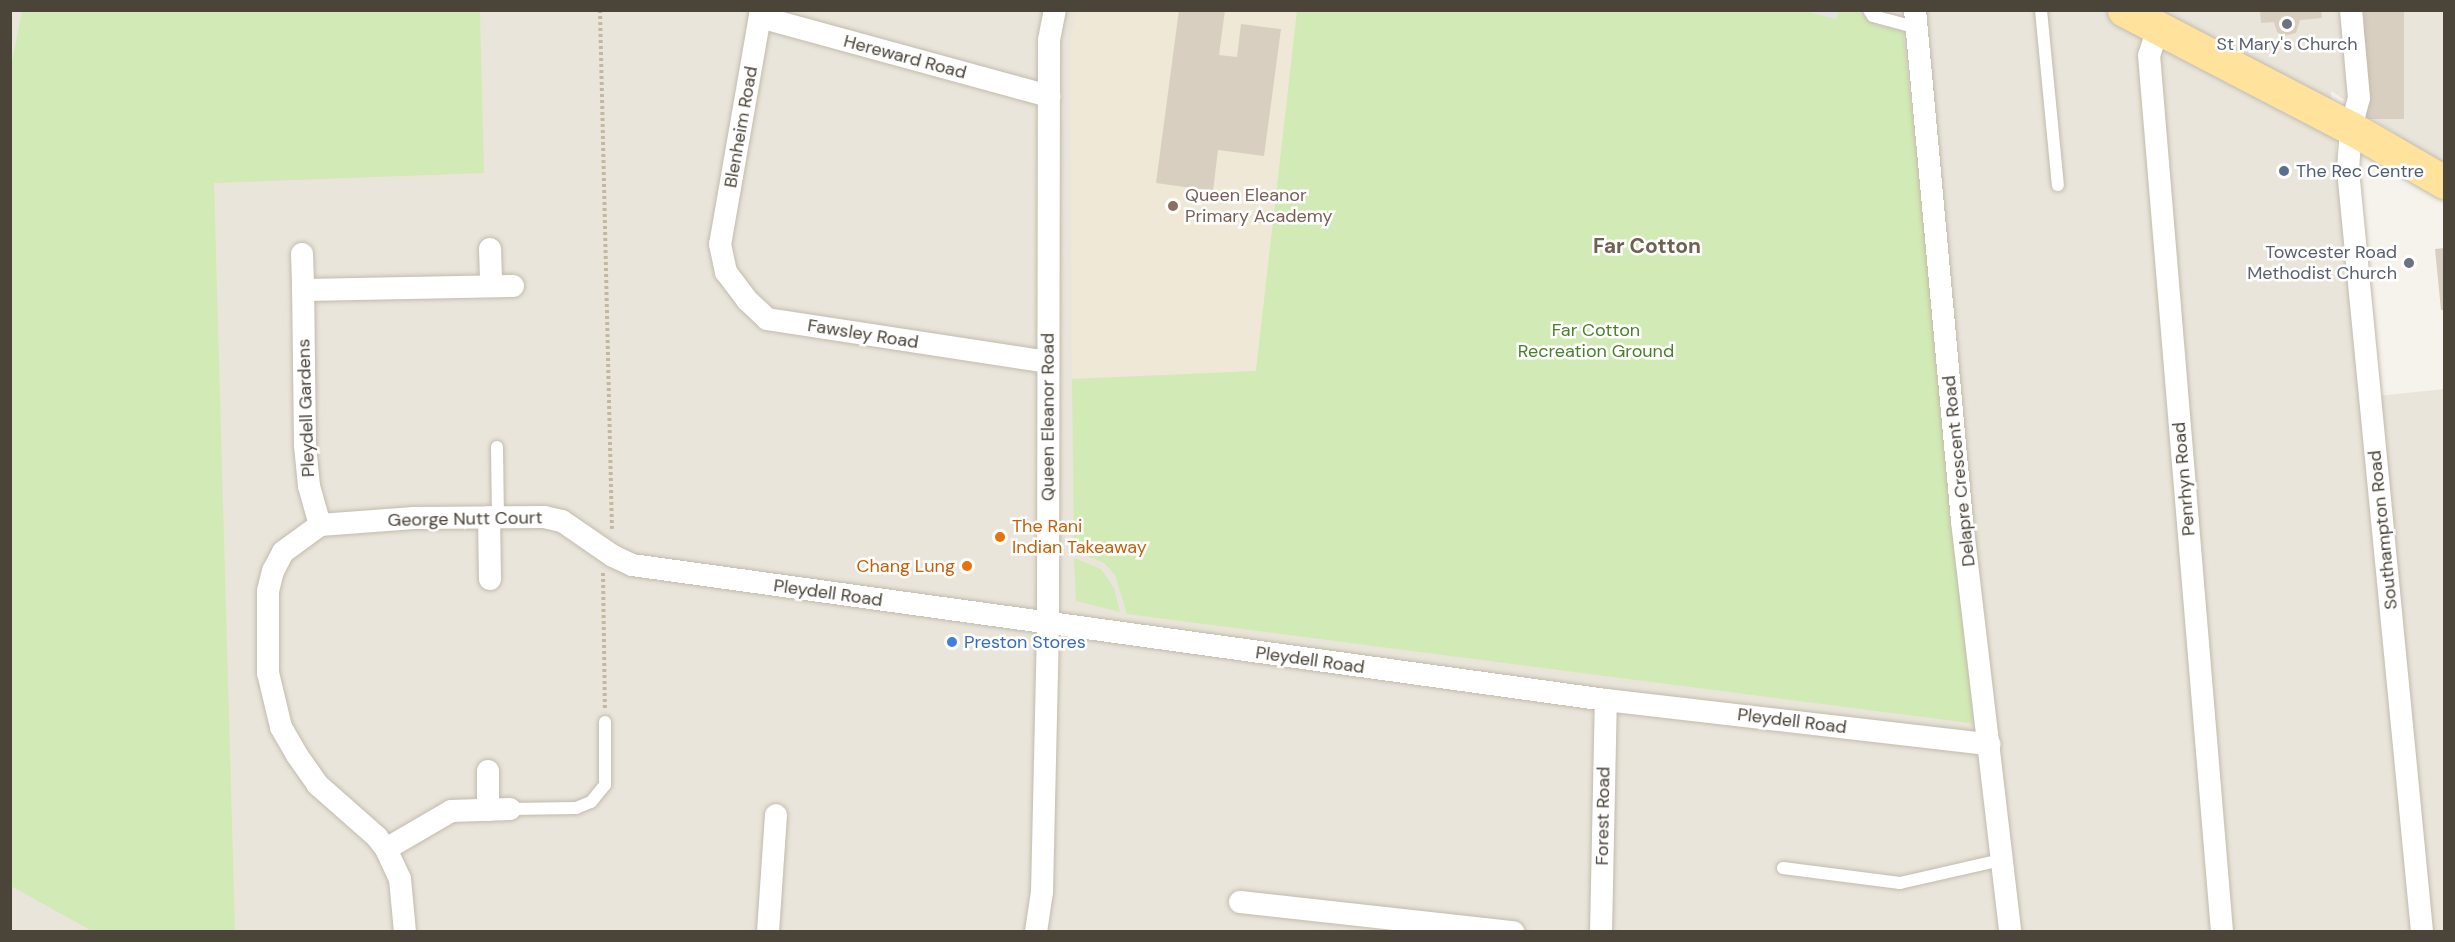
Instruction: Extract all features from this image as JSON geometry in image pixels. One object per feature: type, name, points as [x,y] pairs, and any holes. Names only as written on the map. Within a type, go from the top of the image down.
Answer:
[{"type":"main road","points":[[2124,10],[2351,128],[2445,182]]},
{"type":"main road","points":[[2351,128],[2445,203]]},
{"type":"street","name":"Queen Eleanor Road","points":[[1036,932],[1042,892],[1048,625],[1049,40],[1055,10]]},
{"type":"street","name":"Southampton Road","points":[[2351,10],[2359,98],[2351,128],[2348,170],[2422,932]]},
{"type":"street","name":"Hereward Road","points":[[761,14],[1049,96]]},
{"type":"street","name":"Blenheim Road","points":[[720,244],[761,14]]},
{"type":"street","name":"Delapre Crescent Road","points":[[1917,19],[1962,521],[2010,932]]},
{"type":"street","name":"Penrhyn Road","points":[[2158,28],[2149,55],[2222,932]]},
{"type":"street","name":"Fawsley Road","points":[[720,244],[726,272],[767,319],[1048,363]]},
{"type":"street","points":[[303,290],[502,286],[490,249]]},
{"type":"street","name":"Pleydell Gardens","points":[[302,254],[305,445],[309,486],[320,525]]},
{"type":"street","name":"George Nutt Court","points":[[320,525],[493,517],[562,520],[623,560]]},
{"type":"street","points":[[490,579],[493,517]]},
{"type":"street","points":[[320,525],[283,552],[273,571],[268,591],[268,673],[273,700],[281,727],[318,785],[371,831],[386,849],[400,879],[405,932]]},
{"type":"street","name":"Pleydell Road","points":[[623,560],[1048,625],[1606,700],[1989,744]]},
{"type":"street","name":"Forest Road","points":[[1601,932],[1606,700]]},
{"type":"street","points":[[386,849],[451,811],[499,809],[488,771]]},
{"type":"street","points":[[768,932],[776,815]]},
{"type":"street","points":[[1240,902],[1514,932]]},
{"type":"lane","points":[[1869,10],[1873,16],[1917,19]]},
{"type":"lane","points":[[2041,10],[2058,185]]},
{"type":"lane","points":[[493,517],[497,447]]},
{"type":"lane","points":[[499,809],[576,808],[591,802],[605,785],[605,722]]},
{"type":"lane","points":[[1783,868],[1900,883],[2001,860]]},
{"type":"path","points":[[600,10],[623,560],[602,575],[605,722]]},
{"type":"shaded area","points":[[10,11],[2444,11],[2444,166],[2331,91],[2359,398],[2444,389],[2444,931],[11,931]]},
{"type":"shaded area","name":"Queen Eleanor Primary Academy","points":[[1077,11],[1297,11],[1256,371],[1072,379],[1070,41]]},
{"type":"shaded area","points":[[1804,11],[1839,11],[1836,19]]},
{"type":"shaded area","points":[[1856,11],[1901,13],[1903,31],[1876,25]]},
{"type":"green space","name":"Far Cotton Recreation Ground","points":[[1804,10],[1836,19],[1839,11],[1856,11],[1876,25],[1903,31],[1977,724],[1127,614],[1115,575],[1104,563],[1074,550],[1072,379],[1256,371],[1297,11]]},
{"type":"green space","points":[[22,11],[480,11],[484,173],[214,183],[235,931],[92,931],[11,886],[10,72]]},
{"type":"green space","points":[[1074,558],[1101,569],[1114,588],[1120,612],[1076,601]]},
{"type":"building","points":[[1179,10],[1225,10],[1219,55],[1237,57],[1241,24],[1281,29],[1264,156],[1218,150],[1213,191],[1156,183]]},
{"type":"building","name":"St Mary's Church","points":[[2260,10],[2321,10],[2322,18],[2300,20],[2296,33],[2284,36],[2277,32],[2274,22],[2261,23]]},
{"type":"building","points":[[2364,10],[2404,10],[2404,119],[2364,119]]},
{"type":"building","points":[[2444,248],[2444,310],[2441,310],[2435,249]]},
{"type":"place","name":"St Mary's Church","points":[[2287,24]]},
{"type":"place","name":"The Rec Centre","points":[[2284,171]]},
{"type":"place","name":"Queen Eleanor Primary Academy","points":[[1173,206]]},
{"type":"place","name":"Towcester Road Methodist Church","points":[[2409,263]]},
{"type":"place","name":"The Rani Indian Takeaway","points":[[1000,537]]},
{"type":"place","name":"Chang Lung","points":[[967,566]]},
{"type":"place","name":"Preston Stores","points":[[952,642]]},
{"type":"district","name":"Far Cotton","points":[[1647,246]]}]
